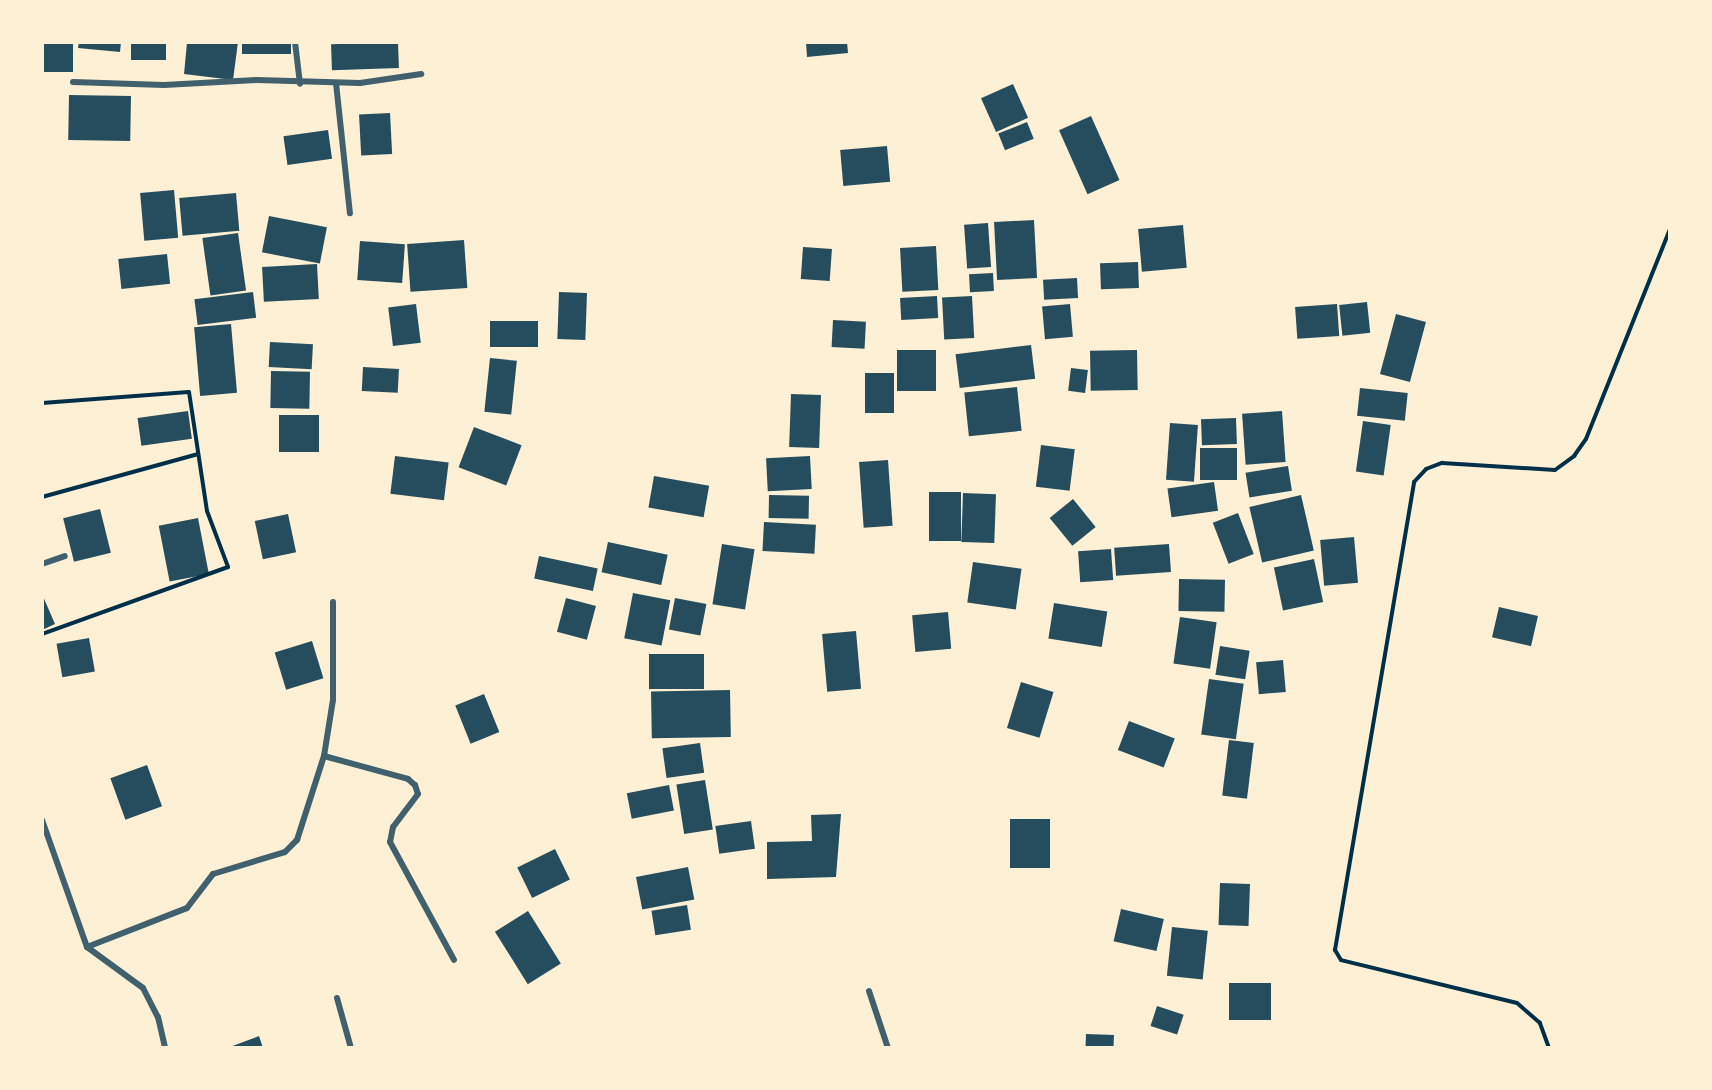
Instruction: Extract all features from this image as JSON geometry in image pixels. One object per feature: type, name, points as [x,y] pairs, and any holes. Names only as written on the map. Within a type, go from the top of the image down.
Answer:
[{"type":"street","points":[[295,42],[300,84]]},
{"type":"street","points":[[73,82],[164,86],[257,80],[300,84],[336,83],[421,74]]},
{"type":"street","points":[[336,83],[350,213]]},
{"type":"street","points":[[42,564],[65,556]]},
{"type":"street","points":[[87,947],[187,908],[213,874],[285,852],[297,840],[324,756],[333,700],[333,603]]},
{"type":"street","points":[[324,756],[408,779],[415,785],[418,794],[393,827],[390,842],[454,960]]},
{"type":"street","points":[[42,820],[87,947],[143,988],[158,1017],[165,1048]]},
{"type":"street","points":[[869,991],[888,1048]]},
{"type":"street","points":[[337,998],[351,1048]]},
{"type":"path","points":[[1549,1048],[1540,1023],[1517,1003],[1341,960],[1335,950],[1414,482],[1426,469],[1442,463],[1555,470],[1574,456],[1586,439],[1670,229]]},
{"type":"path","points":[[42,403],[189,392],[207,511],[228,567],[42,634]]},
{"type":"path","points":[[42,497],[198,454]]},
{"type":"building","points":[[42,42],[73,42],[73,72],[42,72]]},
{"type":"building","points":[[79,42],[121,42],[120,52],[78,48]]},
{"type":"building","points":[[131,42],[166,42],[166,60],[131,60]]},
{"type":"building","points":[[187,42],[238,42],[233,80],[184,74]]},
{"type":"building","points":[[242,42],[291,42],[291,54],[242,54]]},
{"type":"building","points":[[398,42],[399,68],[332,70],[331,44]]},
{"type":"building","points":[[806,42],[847,42],[848,53],[807,57]]},
{"type":"building","points":[[1013,84],[1028,118],[996,132],[981,98]]},
{"type":"building","points":[[69,95],[131,96],[130,141],[68,140]]},
{"type":"building","points":[[390,113],[392,154],[361,156],[359,115]]},
{"type":"building","points":[[1091,116],[1119,180],[1087,194],[1059,130]]},
{"type":"building","points":[[1027,122],[1034,139],[1005,150],[998,134]]},
{"type":"building","points":[[328,130],[332,159],[287,165],[283,136]]},
{"type":"building","points":[[887,146],[890,182],[843,186],[840,150]]},
{"type":"building","points":[[174,190],[178,238],[144,241],[140,193]]},
{"type":"building","points":[[236,193],[239,231],[183,236],[179,198]]},
{"type":"building","points":[[269,216],[327,227],[320,264],[262,252]]},
{"type":"building","points":[[1034,220],[1037,278],[997,280],[994,222]]},
{"type":"building","points":[[988,223],[991,267],[967,269],[964,225]]},
{"type":"building","points":[[1183,225],[1187,268],[1142,272],[1138,229]]},
{"type":"building","points":[[238,233],[246,290],[210,295],[202,238]]},
{"type":"building","points":[[464,240],[467,288],[410,292],[407,244]]},
{"type":"building","points":[[360,241],[405,244],[402,283],[357,280]]},
{"type":"building","points":[[936,246],[938,290],[902,292],[900,248]]},
{"type":"building","points":[[803,247],[832,249],[830,281],[801,279]]},
{"type":"building","points":[[167,254],[170,284],[121,289],[118,259]]},
{"type":"building","points":[[1138,262],[1139,288],[1101,289],[1100,263]]},
{"type":"building","points":[[317,264],[319,299],[264,302],[262,267]]},
{"type":"building","points":[[993,273],[994,291],[970,292],[969,274]]},
{"type":"building","points":[[1077,278],[1078,298],[1044,300],[1043,280]]},
{"type":"building","points":[[253,292],[256,318],[198,325],[194,299]]},
{"type":"building","points":[[559,292],[587,293],[585,340],[557,339]]},
{"type":"building","points":[[937,296],[938,318],[901,320],[900,298]]},
{"type":"building","points":[[972,296],[974,338],[944,340],[942,298]]},
{"type":"building","points":[[1367,302],[1370,333],[1342,336],[1339,305]]},
{"type":"building","points":[[416,304],[421,343],[393,346],[388,307]]},
{"type":"building","points":[[1070,304],[1073,337],[1045,339],[1042,306]]},
{"type":"building","points":[[1337,304],[1339,336],[1297,339],[1295,307]]},
{"type":"building","points":[[1396,314],[1426,322],[1410,382],[1380,374]]},
{"type":"building","points":[[833,320],[866,322],[865,349],[832,347]]},
{"type":"building","points":[[490,321],[538,321],[538,347],[490,347]]},
{"type":"building","points":[[231,324],[237,393],[200,396],[194,327]]},
{"type":"building","points":[[270,342],[313,344],[312,369],[269,367]]},
{"type":"building","points":[[1031,345],[1035,379],[960,388],[956,354]]},
{"type":"building","points":[[897,350],[936,350],[936,391],[897,391]]},
{"type":"building","points":[[1137,350],[1138,390],[1091,391],[1090,351]]},
{"type":"building","points":[[490,358],[517,361],[511,415],[484,412]]},
{"type":"building","points":[[363,367],[399,369],[398,393],[362,391]]},
{"type":"building","points":[[1071,368],[1088,370],[1085,393],[1068,391]]},
{"type":"building","points":[[271,371],[310,372],[309,409],[270,408]]},
{"type":"building","points":[[865,373],[894,373],[894,413],[865,413]]},
{"type":"building","points":[[1017,387],[1022,431],[969,436],[964,393]]},
{"type":"building","points":[[1360,388],[1408,393],[1405,421],[1357,416]]},
{"type":"building","points":[[791,394],[821,395],[819,448],[789,447]]},
{"type":"building","points":[[188,411],[192,439],[141,446],[137,418]]},
{"type":"building","points":[[1282,411],[1286,462],[1246,465],[1242,414]]},
{"type":"building","points":[[279,415],[319,415],[319,452],[279,452]]},
{"type":"building","points":[[1236,418],[1237,444],[1202,445],[1201,419]]},
{"type":"building","points":[[1363,421],[1391,425],[1384,475],[1356,472]]},
{"type":"building","points":[[1170,423],[1198,425],[1194,482],[1166,480]]},
{"type":"building","points":[[474,427],[522,445],[506,485],[459,467]]},
{"type":"building","points":[[1041,445],[1075,449],[1070,491],[1036,487]]},
{"type":"building","points":[[1200,448],[1237,448],[1237,480],[1200,480]]},
{"type":"building","points":[[395,456],[449,463],[444,500],[390,494]]},
{"type":"building","points":[[810,456],[812,489],[768,491],[766,458]]},
{"type":"building","points":[[888,460],[893,526],[864,528],[859,462]]},
{"type":"building","points":[[1288,466],[1292,491],[1249,497],[1246,473]]},
{"type":"building","points":[[654,476],[709,486],[704,517],[648,508]]},
{"type":"building","points":[[1214,482],[1218,511],[1171,517],[1167,489]]},
{"type":"building","points":[[929,492],[961,492],[961,541],[929,541]]},
{"type":"building","points":[[963,493],[996,494],[994,543],[961,542]]},
{"type":"building","points":[[769,495],[809,496],[809,519],[769,518]]},
{"type":"building","points":[[1301,495],[1314,551],[1262,562],[1249,507]]},
{"type":"building","points":[[1073,499],[1096,527],[1072,546],[1050,518]]},
{"type":"building","points":[[100,509],[111,553],[74,562],[63,518]]},
{"type":"building","points":[[1238,513],[1254,554],[1229,564],[1213,523]]},
{"type":"building","points":[[288,514],[296,552],[263,559],[255,521]]},
{"type":"building","points":[[198,518],[209,574],[170,582],[159,526]]},
{"type":"building","points":[[764,522],[816,525],[814,554],[762,551]]},
{"type":"building","points":[[1354,537],[1358,583],[1324,586],[1320,540]]},
{"type":"building","points":[[608,542],[668,555],[661,585],[602,572]]},
{"type":"building","points":[[722,544],[755,549],[745,609],[712,604]]},
{"type":"building","points":[[1169,544],[1171,572],[1116,576],[1114,548]]},
{"type":"building","points":[[1111,549],[1113,580],[1080,582],[1078,551]]},
{"type":"building","points":[[539,556],[598,568],[593,591],[534,578]]},
{"type":"building","points":[[1314,559],[1323,602],[1283,611],[1274,568]]},
{"type":"building","points":[[973,562],[1022,569],[1016,609],[967,603]]},
{"type":"building","points":[[1179,579],[1225,580],[1224,612],[1178,611]]},
{"type":"building","points":[[633,593],[670,600],[662,645],[624,638]]},
{"type":"building","points":[[42,594],[55,624],[42,630]]},
{"type":"building","points":[[566,598],[596,606],[587,640],[557,632]]},
{"type":"building","points":[[675,598],[706,604],[700,636],[669,629]]},
{"type":"building","points":[[1054,603],[1107,611],[1102,647],[1048,639]]},
{"type":"building","points":[[1499,607],[1538,616],[1531,646],[1492,637]]},
{"type":"building","points":[[948,612],[951,649],[915,652],[912,615]]},
{"type":"building","points":[[1180,617],[1217,622],[1210,669],[1173,664]]},
{"type":"building","points":[[856,631],[861,689],[827,692],[822,634]]},
{"type":"building","points":[[89,638],[95,671],[62,677],[57,644]]},
{"type":"building","points":[[312,641],[323,678],[286,690],[275,652]]},
{"type":"building","points":[[1220,646],[1250,651],[1245,679],[1215,675]]},
{"type":"building","points":[[649,654],[704,654],[704,689],[649,689]]},
{"type":"building","points":[[1283,660],[1286,692],[1259,694],[1256,662]]},
{"type":"building","points":[[1209,679],[1244,684],[1236,739],[1201,734]]},
{"type":"building","points":[[1021,682],[1054,692],[1039,738],[1007,728]]},
{"type":"building","points":[[730,690],[731,737],[652,738],[651,691]]},
{"type":"building","points":[[484,694],[499,732],[471,744],[455,706]]},
{"type":"building","points":[[1129,721],[1175,739],[1164,768],[1118,750]]},
{"type":"building","points":[[1229,740],[1254,743],[1247,799],[1222,796]]},
{"type":"building","points":[[700,743],[704,773],[667,778],[662,748]]},
{"type":"building","points":[[147,765],[162,806],[125,820],[110,778]]},
{"type":"building","points":[[705,780],[713,829],[684,834],[676,785]]},
{"type":"building","points":[[669,785],[674,811],[632,819],[627,793]]},
{"type":"building","points":[[841,814],[836,877],[767,879],[767,842],[812,841],[811,815]]},
{"type":"building","points":[[1010,819],[1050,819],[1050,868],[1010,868]]},
{"type":"building","points":[[751,821],[755,849],[719,854],[715,826]]},
{"type":"building","points":[[555,849],[570,880],[532,898],[517,867]]},
{"type":"building","points":[[688,867],[694,899],[642,910],[636,877]]},
{"type":"building","points":[[1220,883],[1250,884],[1249,926],[1219,925]]},
{"type":"building","points":[[687,905],[691,930],[655,935],[651,911]]},
{"type":"building","points":[[1121,909],[1164,919],[1156,951],[1114,941]]},
{"type":"building","points":[[528,911],[561,964],[528,984],[495,932]]},
{"type":"building","points":[[1172,927],[1208,931],[1203,979],[1167,976]]},
{"type":"building","points":[[1229,983],[1271,983],[1271,1020],[1229,1020]]},
{"type":"building","points":[[1157,1006],[1184,1015],[1177,1035],[1151,1026]]},
{"type":"building","points":[[1086,1034],[1114,1035],[1114,1048],[1086,1048]]},
{"type":"building","points":[[259,1036],[263,1048],[227,1048]]}]
